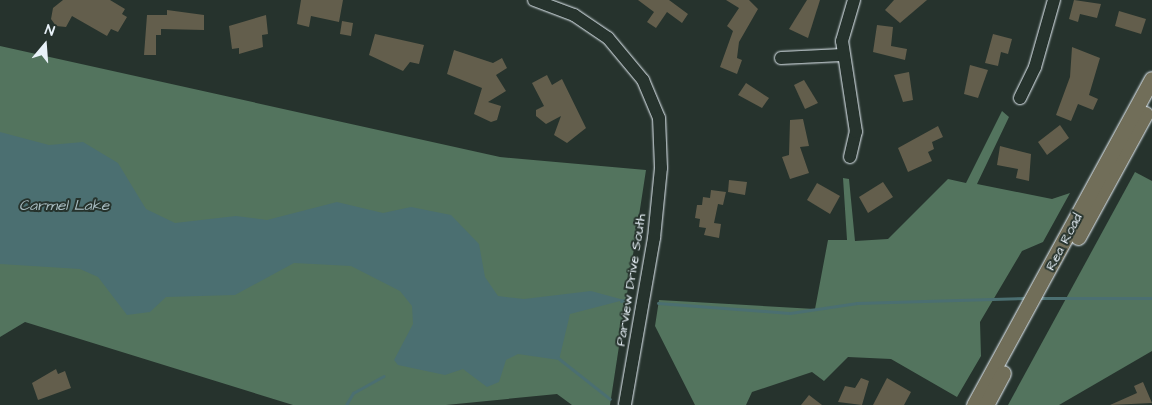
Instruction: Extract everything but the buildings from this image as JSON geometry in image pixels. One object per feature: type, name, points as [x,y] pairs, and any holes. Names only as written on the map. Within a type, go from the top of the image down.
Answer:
[{"type":"main road","name":"Rea Road","points":[[986,405],[1152,78]]},
{"type":"main road","name":"Rea Road","points":[[1061,257],[1152,100]]},
{"type":"main road","name":"Rea Road","points":[[974,405],[1022,331]]},
{"type":"street","name":"Parview Drive South","points":[[534,0],[590,24],[631,62],[657,108],[661,159],[654,238],[625,405]]},
{"type":"street","points":[[850,157],[856,132],[842,55],[845,22],[854,0]]},
{"type":"street","points":[[1020,98],[1035,68],[1054,0]]},
{"type":"street","points":[[781,58],[842,55]]},
{"type":"green space","points":[[0,46],[500,157],[646,170],[610,405],[572,405],[557,394],[446,405],[293,405],[25,322],[0,337]]},
{"type":"green space","points":[[1002,111],[1009,117],[977,184],[1052,199],[1070,193],[1043,242],[1022,251],[980,322],[981,356],[957,397],[891,359],[848,357],[824,381],[812,372],[752,392],[746,405],[695,405],[655,326],[659,300],[815,309],[828,240],[847,240],[843,178],[849,179],[855,241],[888,239],[948,179],[966,183]]},
{"type":"green space","points":[[1135,172],[1152,181],[1152,351],[1059,405],[1008,405]]},
{"type":"water","name":"Carmel Lake","points":[[0,132],[49,145],[83,142],[118,163],[146,209],[175,223],[236,216],[267,220],[337,202],[383,213],[411,207],[451,215],[479,244],[485,277],[498,296],[524,299],[591,291],[624,300],[570,314],[559,360],[518,354],[506,360],[499,382],[487,387],[463,369],[445,375],[398,365],[394,360],[413,324],[412,306],[400,291],[351,266],[294,263],[235,295],[166,297],[150,312],[127,315],[98,277],[80,269],[0,264]]},
{"type":"waterway","points":[[658,303],[790,313],[857,303],[1027,298]]},
{"type":"waterway","points":[[1038,298],[1152,298]]},
{"type":"waterway","points":[[621,301],[628,299]]},
{"type":"waterway","points":[[558,358],[610,399]]},
{"type":"waterway","points":[[346,405],[353,393],[384,376]]}]
